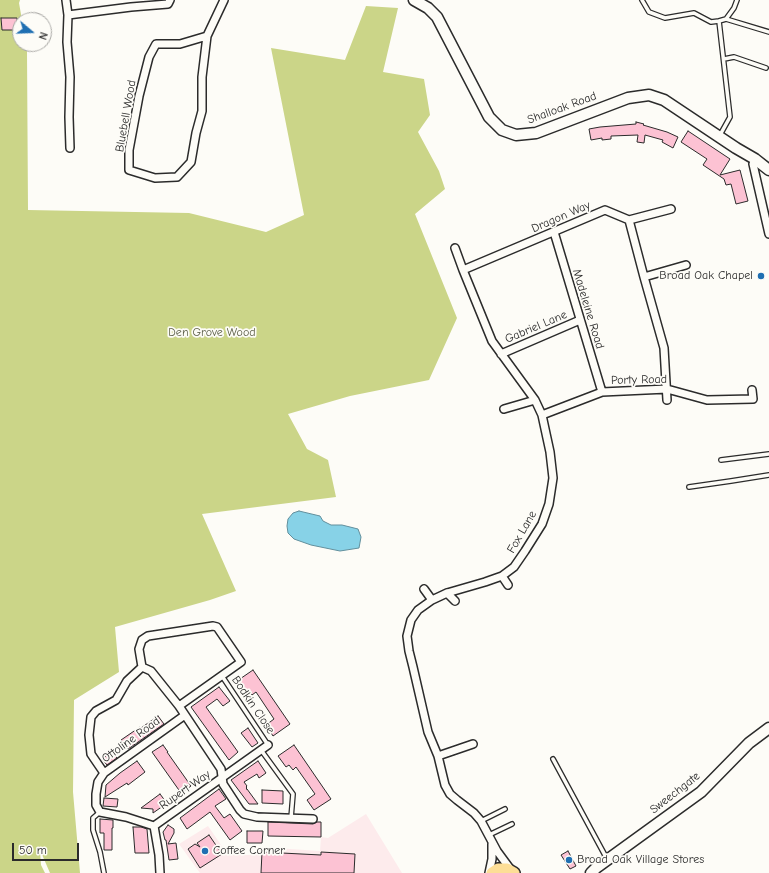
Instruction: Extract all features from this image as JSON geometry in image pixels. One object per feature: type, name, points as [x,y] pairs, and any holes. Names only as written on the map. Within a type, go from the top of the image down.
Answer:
[{"type":"main road","points":[[492,873],[503,869],[513,872]]},
{"type":"street","points":[[66,0],[68,14],[67,42],[70,77],[70,148]]},
{"type":"street","points":[[68,14],[168,4],[170,0]]},
{"type":"street","name":"Bluebell Wood","points":[[207,36],[180,44],[156,44],[149,57],[139,96],[129,150],[129,170],[154,178],[177,177],[191,162],[196,133],[202,111],[202,77],[207,36],[224,0]]},
{"type":"street","name":"Shalloak Road","points":[[414,0],[428,8],[437,17],[489,117],[502,130],[516,135],[536,133],[628,98],[649,95],[664,100],[755,159],[769,170]]},
{"type":"street","points":[[755,159],[753,164],[769,234]]},
{"type":"street","points":[[667,400],[664,348],[629,220],[671,209]]},
{"type":"street","name":"Dragon Way","points":[[463,270],[605,210],[629,220]]},
{"type":"street","name":"Madeleine Road","points":[[554,232],[602,392]]},
{"type":"street","name":"Fox Lane","points":[[455,248],[492,341],[534,400],[542,415],[550,452],[552,478],[549,504],[542,524],[514,567],[502,576],[447,593],[432,600],[418,610],[411,620],[407,636],[408,651],[428,732],[438,756],[450,794],[474,813],[481,821],[501,858],[513,872]]},
{"type":"street","points":[[644,277],[686,265]]},
{"type":"street","name":"Gabriel Lane","points":[[501,354],[580,320]]},
{"type":"street","name":"Porty Road","points":[[542,415],[602,392],[667,389],[707,400],[753,399],[752,390]]},
{"type":"street","points":[[504,409],[534,400]]},
{"type":"street","points":[[502,576],[508,585]]},
{"type":"street","points":[[424,589],[432,600]]},
{"type":"street","points":[[447,593],[455,601]]},
{"type":"street","points":[[142,667],[139,649],[142,640],[148,636],[213,626],[218,628],[241,662],[179,706]]},
{"type":"street","points":[[142,667],[151,671],[179,706],[221,769],[222,784],[244,814],[257,817],[313,819]]},
{"type":"street","points":[[104,773],[91,754],[89,735],[91,717],[96,711],[116,700],[127,681],[142,667]]},
{"type":"street","name":"Ottoline Road","points":[[100,812],[96,805],[96,794],[98,782],[104,773],[185,715]]},
{"type":"street","name":"Sweechgate","points":[[591,873],[701,792],[749,743],[769,728]]},
{"type":"street","points":[[438,756],[473,744]]},
{"type":"street","name":"Rupert Way","points":[[160,873],[159,855],[154,826],[268,745]]},
{"type":"street","points":[[100,812],[126,817],[154,826]]},
{"type":"street","name":"Fox Lane","points":[[488,873],[492,859],[492,843]]},
{"type":"lane","points":[[642,0],[649,12],[665,18],[694,13],[712,22],[726,19],[769,32]]},
{"type":"lane","points":[[726,19],[734,8],[737,0]]},
{"type":"lane","points":[[719,21],[730,117],[719,136]]},
{"type":"lane","points":[[724,59],[734,57],[766,68]]},
{"type":"lane","points":[[721,460],[769,454]]},
{"type":"lane","points":[[689,487],[769,475]]},
{"type":"lane","name":"Bodkin Close","points":[[222,676],[268,745]]},
{"type":"lane","points":[[261,750],[293,794],[291,818]]},
{"type":"lane","points":[[553,759],[607,860]]},
{"type":"lane","points":[[481,821],[505,809]]},
{"type":"lane","points":[[100,812],[93,818],[93,830],[100,852],[104,873]]},
{"type":"lane","points":[[489,835],[512,824]]},
{"type":"shaded area","points":[[366,814],[402,873],[200,873],[179,844],[208,826],[228,855],[255,855],[260,847],[320,851],[321,837],[328,838]]},
{"type":"green space","name":"Den Grove Wood","points":[[0,0],[20,0],[21,12],[12,12],[12,18],[1,19],[2,30],[12,30],[12,52],[27,52],[28,210],[189,213],[266,232],[304,215],[271,48],[345,60],[366,6],[398,8],[383,72],[424,79],[430,115],[418,132],[439,171],[445,189],[415,214],[457,318],[429,380],[350,396],[288,414],[307,449],[328,460],[336,497],[202,514],[236,591],[210,600],[115,627],[119,672],[74,700],[73,792],[80,873],[50,873],[40,850],[41,865],[45,873],[0,873]]},
{"type":"water","points":[[299,511],[320,516],[323,521],[331,525],[342,525],[358,529],[361,537],[359,548],[340,551],[311,545],[294,539],[288,533],[288,519],[293,513]]},
{"type":"building","points":[[1,18],[12,18],[12,30],[2,30]]},
{"type":"building","points":[[636,122],[678,137],[673,148],[662,142],[663,140],[645,135],[644,143],[637,142],[638,135],[611,136],[611,139],[602,140],[602,138],[591,140],[589,129],[636,124]]},
{"type":"building","points":[[688,131],[730,159],[720,175],[740,170],[748,201],[736,204],[731,184],[726,185],[724,179],[703,165],[707,159],[681,142]]},
{"type":"building","points":[[253,670],[290,724],[273,736],[266,725],[274,719],[256,692],[252,695],[248,690],[245,693],[237,681]]},
{"type":"building","points":[[219,687],[230,701],[223,706],[217,699],[206,707],[238,752],[229,760],[191,707]]},
{"type":"building","points":[[158,716],[164,724],[128,749],[121,740]]},
{"type":"building","points":[[248,728],[258,743],[252,747],[241,733]]},
{"type":"building","points":[[163,745],[191,786],[181,793],[152,752]]},
{"type":"building","points":[[294,745],[331,799],[314,810],[307,800],[315,794],[296,767],[293,770],[289,765],[286,767],[278,756]]},
{"type":"building","points":[[112,751],[117,758],[107,765],[102,759]]},
{"type":"building","points":[[137,761],[145,772],[128,785],[127,783],[105,797],[106,785]]},
{"type":"building","points":[[258,761],[266,773],[259,778],[257,774],[244,782],[247,786],[246,789],[258,804],[249,804],[231,780]]},
{"type":"building","points":[[219,789],[226,799],[215,806],[224,818],[230,814],[242,831],[230,840],[210,812],[187,829],[180,818]]},
{"type":"building","points":[[262,790],[283,791],[283,804],[262,803]]},
{"type":"building","points":[[160,794],[166,802],[162,805],[163,806],[153,813],[153,809],[141,808]]},
{"type":"building","points":[[104,798],[118,799],[117,807],[103,806]]},
{"type":"building","points":[[100,819],[113,820],[112,850],[104,850],[104,833],[100,833]]},
{"type":"building","points":[[268,822],[313,824],[321,822],[321,837],[268,836]]},
{"type":"building","points":[[168,825],[174,829],[174,833],[168,844],[176,843],[178,859],[169,860],[166,840],[163,832]]},
{"type":"building","points":[[133,827],[147,829],[149,853],[135,853]]},
{"type":"building","points":[[247,831],[263,831],[262,843],[247,843]]},
{"type":"building","name":"Coffee Corner","points":[[209,835],[222,854],[200,868],[188,849],[195,844],[200,847],[197,843]]},
{"type":"building","name":"Broad Oak Village Stores","points":[[568,851],[576,866],[570,869],[561,855]]},
{"type":"building","points":[[262,852],[321,855],[321,852],[355,854],[354,873],[261,873]]},
{"type":"place","name":"Broad Oak Chapel","points":[[761,276]]},
{"type":"place","name":"Coffee Corner","points":[[205,851]]},
{"type":"place","name":"Broad Oak Village Stores","points":[[569,860]]}]
